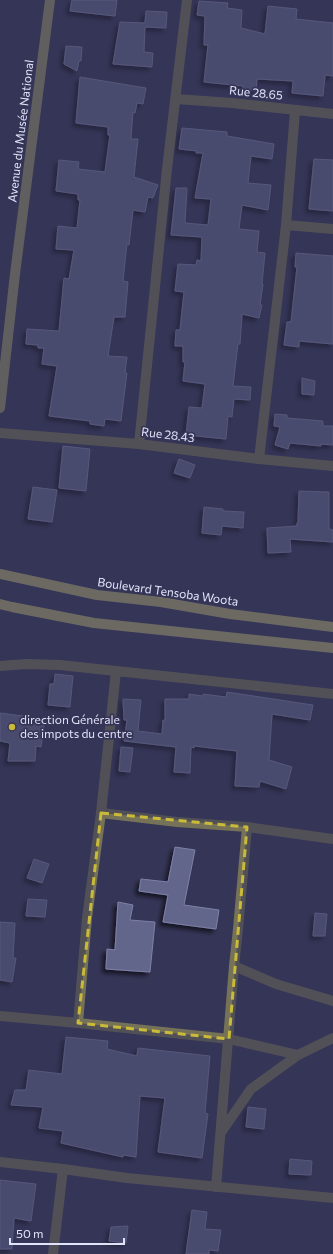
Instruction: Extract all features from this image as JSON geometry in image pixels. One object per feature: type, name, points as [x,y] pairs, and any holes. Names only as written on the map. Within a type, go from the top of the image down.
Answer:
[{"type":"main road","name":"Boulevard Tensoba Woota","points":[[0,574],[97,595],[161,602],[230,614],[333,627]]},
{"type":"main road","points":[[0,604],[12,608],[94,623],[333,648]]},
{"type":"street","name":"Avenue du Musée National","points":[[0,408],[15,274],[50,0]]},
{"type":"street","points":[[139,444],[167,169],[187,0]]},
{"type":"street","name":"Rue 28.65","points":[[176,99],[333,114]]},
{"type":"street","points":[[259,459],[286,225],[295,111]]},
{"type":"street","points":[[286,225],[333,229]]},
{"type":"street","name":"Rue 28.43","points":[[0,433],[139,444],[259,459],[333,466]]},
{"type":"street","points":[[0,666],[26,664],[60,665],[333,694]]},
{"type":"street","points":[[78,1023],[87,918],[101,813],[116,671]]},
{"type":"street","points":[[101,813],[177,822],[247,827],[333,839]]},
{"type":"street","points":[[216,1187],[247,827]]},
{"type":"street","points":[[234,966],[276,984],[333,1001]]},
{"type":"street","points":[[0,1016],[229,1039],[298,1055]]},
{"type":"street","points":[[221,1133],[251,1089],[298,1055],[333,1038]]},
{"type":"street","points":[[0,1162],[127,1178],[333,1198]]},
{"type":"street","points":[[54,1254],[63,1169]]},
{"type":"highlighted area","points":[[101,813],[247,827],[229,1039],[78,1023]]},
{"type":"building","points":[[72,0],[117,0],[115,16],[70,11]]},
{"type":"building","points":[[199,1],[228,3],[227,8],[242,10],[241,28],[265,34],[268,6],[297,9],[296,19],[333,23],[333,76],[325,75],[323,96],[292,93],[293,81],[257,79],[256,91],[242,89],[243,86],[204,82],[208,45],[204,45],[205,16],[197,15]]},
{"type":"building","points":[[146,11],[167,12],[166,28],[145,27],[144,52],[153,53],[152,67],[113,64],[120,22],[145,23]]},
{"type":"building","points":[[66,46],[82,47],[81,61],[79,61],[77,71],[64,64]]},
{"type":"building","points":[[80,77],[146,88],[143,104],[137,103],[135,113],[133,112],[131,139],[138,139],[134,177],[158,185],[153,198],[148,197],[145,212],[133,210],[123,281],[128,282],[125,317],[114,317],[108,356],[127,357],[125,373],[127,373],[121,421],[105,419],[104,426],[90,424],[90,421],[49,416],[57,366],[42,364],[44,348],[38,348],[38,345],[26,344],[27,329],[59,331],[64,278],[69,279],[74,250],[56,249],[58,226],[77,228],[80,200],[78,200],[78,194],[56,191],[59,160],[79,162],[78,169],[105,172],[110,135],[108,135],[108,127],[76,123]]},
{"type":"building","points":[[182,128],[227,132],[227,136],[274,144],[272,159],[251,156],[248,183],[271,185],[268,210],[242,205],[239,229],[259,231],[257,252],[265,253],[260,305],[262,305],[259,318],[242,314],[240,344],[238,344],[233,386],[251,387],[250,400],[234,399],[232,417],[228,416],[226,439],[186,435],[189,407],[202,408],[205,384],[183,381],[185,362],[183,362],[183,346],[175,346],[176,330],[180,330],[184,292],[175,291],[178,264],[196,265],[197,260],[201,261],[202,237],[171,235],[176,188],[187,188],[185,223],[208,225],[211,199],[195,198],[203,153],[179,149]]},
{"type":"building","points":[[314,159],[333,160],[333,211],[309,209]]},
{"type":"building","points":[[296,253],[333,256],[333,344],[299,341],[299,347],[284,345],[287,322],[291,322],[297,267],[295,267]]},
{"type":"building","points":[[302,378],[315,381],[314,395],[302,394]]},
{"type":"building","points":[[275,414],[287,415],[287,418],[323,421],[323,426],[333,426],[333,445],[321,444],[321,446],[290,443],[288,449],[275,445],[280,427],[274,426]]},
{"type":"building","points":[[63,446],[90,449],[86,491],[59,488]]},
{"type":"building","points":[[179,459],[195,465],[190,478],[174,473]]},
{"type":"building","points":[[33,487],[57,490],[52,522],[28,519]]},
{"type":"building","points":[[299,491],[329,492],[329,529],[333,530],[333,542],[290,539],[291,552],[268,553],[267,528],[297,526]]},
{"type":"building","points":[[204,507],[223,509],[223,511],[244,512],[243,528],[222,526],[221,535],[202,533]]},
{"type":"building","points":[[55,674],[73,676],[70,707],[48,705],[50,684],[54,684]]},
{"type":"building","points":[[227,692],[313,705],[310,720],[272,714],[269,760],[292,767],[286,789],[260,781],[259,787],[235,786],[237,751],[194,746],[194,748],[191,747],[190,773],[174,772],[176,747],[124,741],[127,720],[124,720],[123,699],[141,700],[138,731],[162,734],[163,720],[165,721],[165,699],[189,699],[189,694],[226,697]]},
{"type":"building","points":[[0,713],[45,719],[41,747],[36,746],[35,761],[8,761],[10,743],[0,741]]},
{"type":"building","points":[[121,747],[133,748],[130,772],[119,771]]},
{"type":"building","points":[[175,847],[195,850],[184,905],[219,910],[216,929],[163,922],[168,895],[139,891],[141,879],[168,882]]},
{"type":"building","points":[[34,859],[49,864],[42,883],[27,878]]},
{"type":"building","points":[[28,899],[47,900],[45,917],[26,916]]},
{"type":"building","points":[[118,902],[133,905],[130,920],[155,922],[150,972],[106,969],[107,949],[115,950]]},
{"type":"building","points":[[315,913],[327,914],[325,936],[313,936]]},
{"type":"building","points":[[0,922],[15,923],[13,958],[16,958],[12,982],[0,980]]},
{"type":"building","points":[[66,1037],[108,1041],[107,1049],[137,1056],[138,1048],[210,1056],[205,1113],[208,1114],[202,1158],[158,1152],[165,1098],[140,1096],[136,1157],[123,1155],[123,1157],[61,1143],[63,1131],[39,1128],[43,1107],[11,1105],[15,1090],[26,1090],[29,1070],[62,1074]]},
{"type":"building","points":[[248,1107],[266,1109],[264,1129],[246,1127]]},
{"type":"building","points":[[290,1159],[312,1161],[311,1175],[289,1174]]},
{"type":"building","points":[[0,1180],[36,1184],[31,1221],[14,1218],[12,1249],[0,1249]]},
{"type":"building","points":[[192,1210],[207,1212],[205,1229],[221,1230],[218,1251],[209,1250],[209,1254],[186,1254]]},
{"type":"building","points":[[128,1226],[126,1243],[109,1241],[111,1227]]},
{"type":"place","name":"direction Générale des impots du centre","points":[[12,727]]}]
